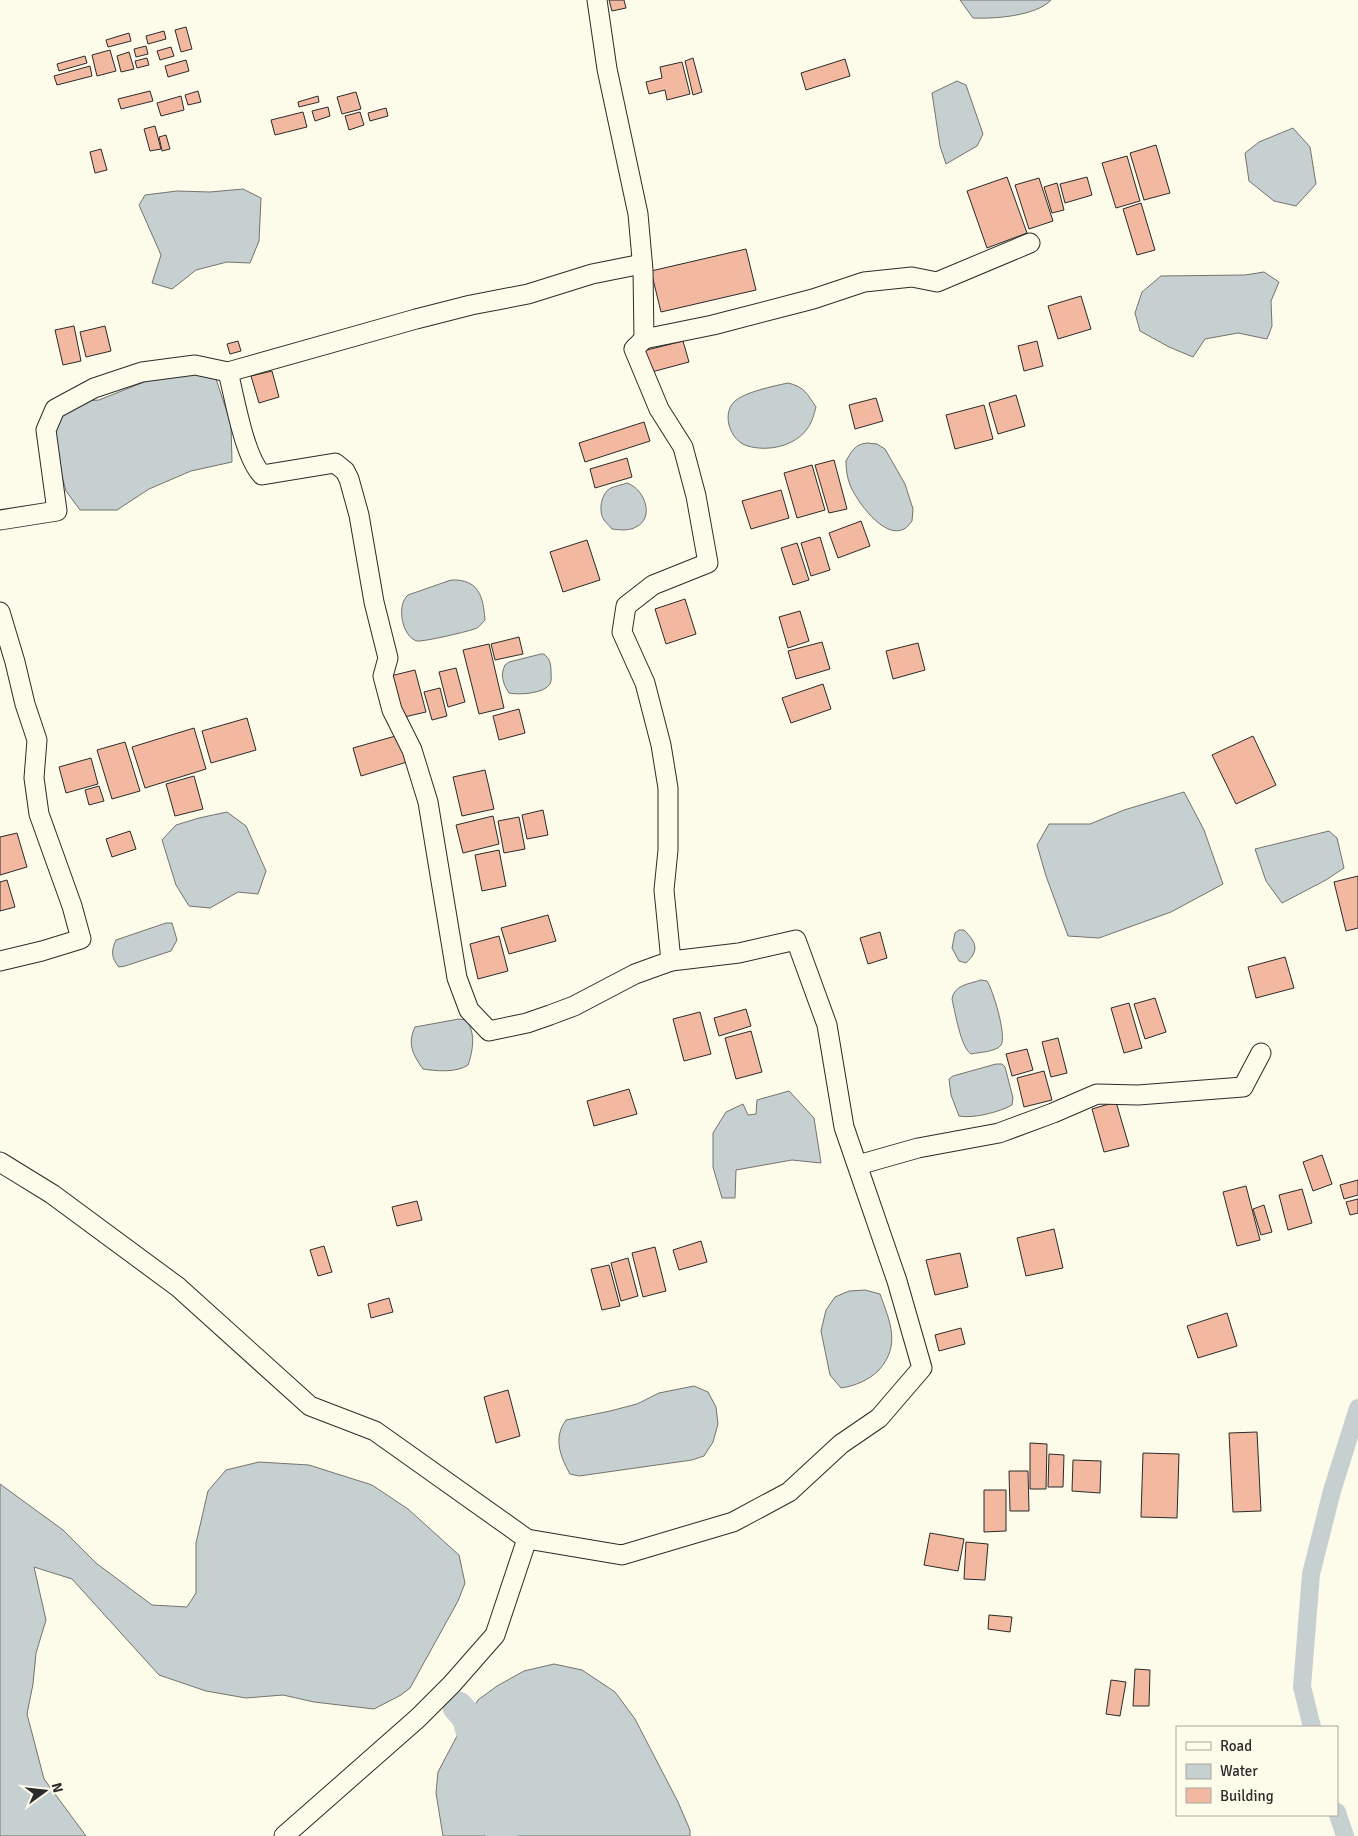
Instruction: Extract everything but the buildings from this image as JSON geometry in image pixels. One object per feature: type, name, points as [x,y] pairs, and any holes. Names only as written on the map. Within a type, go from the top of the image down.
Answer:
[{"type":"street","points":[[597,0],[608,69],[638,214],[642,264],[644,339]]},
{"type":"street","points":[[671,960],[664,890],[668,850],[668,788],[661,745],[645,683],[622,632],[626,606],[653,585],[708,563],[696,496],[683,447],[659,409],[634,349],[644,339],[740,318],[813,299],[864,282],[912,277],[938,282],[1030,243]]},
{"type":"street","points":[[0,520],[57,511],[46,430],[55,409],[94,388],[142,372],[195,365],[228,372],[416,318],[528,294],[592,274],[642,264]]},
{"type":"street","points":[[0,1162],[52,1194],[178,1287],[310,1406],[375,1431],[526,1539],[622,1555],[734,1522],[789,1492],[841,1444],[879,1418],[922,1368],[897,1281],[844,1127],[827,1025],[796,940],[739,954],[671,960],[635,974],[574,1006],[527,1024],[489,1031],[469,1010],[457,978],[428,802],[412,750],[392,710],[383,676],[388,658],[374,602],[359,515],[349,479],[345,471],[335,463],[262,475],[255,468],[246,443],[228,372]]},
{"type":"street","points":[[0,612],[25,704],[37,740],[34,778],[39,814],[72,906],[81,939],[0,961]]},
{"type":"street","points":[[858,1165],[918,1148],[999,1133],[1097,1094],[1138,1095],[1243,1087],[1262,1054]]},
{"type":"street","points":[[284,1836],[418,1718],[496,1635],[526,1539]]},
{"type":"water","points":[[960,0],[1051,0],[1036,10],[1026,13],[1003,17],[973,18]]},
{"type":"water","points":[[957,81],[966,85],[983,134],[977,146],[946,164],[940,146],[932,93]]},
{"type":"water","points":[[1293,128],[1310,147],[1316,184],[1296,206],[1274,201],[1249,181],[1245,153],[1259,142]]},
{"type":"water","points":[[243,189],[261,198],[259,241],[250,263],[227,262],[196,270],[172,289],[152,283],[161,255],[139,205],[145,195],[177,191],[210,192]]},
{"type":"water","points":[[1264,272],[1279,282],[1271,301],[1272,326],[1267,339],[1238,333],[1205,339],[1193,357],[1169,347],[1140,331],[1135,313],[1142,292],[1161,276],[1245,275]]},
{"type":"water","points":[[174,370],[215,376],[231,424],[232,462],[191,471],[149,489],[117,510],[80,510],[66,491],[54,447],[52,423],[81,401],[99,400]]},
{"type":"water","points":[[788,383],[802,389],[816,407],[810,424],[802,435],[796,440],[772,448],[748,446],[737,439],[728,421],[730,407],[734,402],[752,392]]},
{"type":"water","points":[[867,443],[877,444],[885,449],[905,484],[913,509],[912,521],[904,529],[896,531],[880,524],[864,508],[853,492],[847,473],[846,461],[856,447]]},
{"type":"water","points":[[627,483],[639,491],[643,497],[646,511],[645,517],[642,523],[636,527],[624,530],[612,529],[602,516],[603,498],[611,488]]},
{"type":"water","points":[[451,580],[468,582],[474,586],[483,603],[485,620],[477,628],[457,634],[421,641],[412,638],[404,627],[402,620],[404,600],[408,595]]},
{"type":"water","points":[[544,654],[550,662],[550,684],[537,692],[524,694],[509,693],[503,679],[505,665],[509,662]]},
{"type":"water","points":[[1184,792],[1204,830],[1223,884],[1171,912],[1099,938],[1068,936],[1037,845],[1049,824],[1090,824],[1124,810]]},
{"type":"water","points":[[227,812],[246,826],[266,871],[258,894],[238,892],[210,908],[189,906],[176,885],[162,840],[176,825]]},
{"type":"water","points":[[1329,831],[1337,838],[1344,868],[1326,880],[1282,903],[1266,881],[1255,849]]},
{"type":"water","points":[[166,923],[172,923],[177,940],[171,951],[125,966],[119,967],[114,961],[113,948],[116,940]]},
{"type":"water","points":[[959,930],[964,930],[975,946],[973,954],[966,963],[959,961],[952,948],[955,933]]},
{"type":"water","points":[[981,980],[987,981],[993,994],[1001,1023],[1002,1040],[1001,1045],[995,1049],[971,1054],[961,1037],[952,999],[953,994],[959,988]]},
{"type":"water","points":[[459,1019],[466,1020],[471,1030],[472,1048],[468,1065],[452,1070],[423,1069],[416,1059],[411,1044],[415,1027]]},
{"type":"water","points":[[1002,1064],[1005,1067],[1013,1098],[1012,1105],[986,1114],[971,1117],[959,1116],[951,1095],[949,1079],[953,1076]]},
{"type":"water","points":[[789,1091],[814,1118],[821,1163],[792,1160],[736,1170],[735,1198],[722,1198],[713,1167],[713,1133],[726,1112],[743,1104],[748,1115],[756,1114],[757,1100]]},
{"type":"water","points":[[865,1290],[880,1294],[890,1324],[892,1342],[890,1352],[886,1361],[871,1377],[857,1384],[841,1388],[830,1375],[821,1331],[826,1310],[835,1297],[849,1291]]},
{"type":"water","points":[[694,1386],[708,1392],[716,1407],[718,1424],[713,1442],[704,1456],[692,1460],[579,1476],[570,1474],[559,1447],[560,1434],[566,1420],[637,1404],[659,1393]]},
{"type":"water","points":[[259,1462],[309,1465],[372,1485],[408,1509],[459,1555],[465,1583],[458,1601],[410,1688],[401,1695],[374,1709],[314,1702],[283,1695],[246,1698],[206,1691],[159,1675],[72,1579],[34,1567],[46,1620],[36,1653],[33,1684],[27,1714],[44,1779],[86,1836],[0,1836],[0,1484],[63,1530],[96,1563],[152,1605],[187,1607],[196,1593],[196,1543],[208,1491],[226,1470]]},
{"type":"water","points":[[554,1664],[582,1670],[615,1692],[635,1719],[678,1802],[690,1830],[690,1836],[443,1836],[436,1793],[438,1772],[467,1717],[478,1700],[497,1686],[524,1671]]},
{"type":"waterway","points":[[1312,1726],[1302,1687],[1311,1574],[1332,1491],[1358,1408]]},
{"type":"waterway","points":[[458,1707],[467,1717],[502,1836]]},
{"type":"waterway","points":[[1338,1815],[1345,1836]]}]
